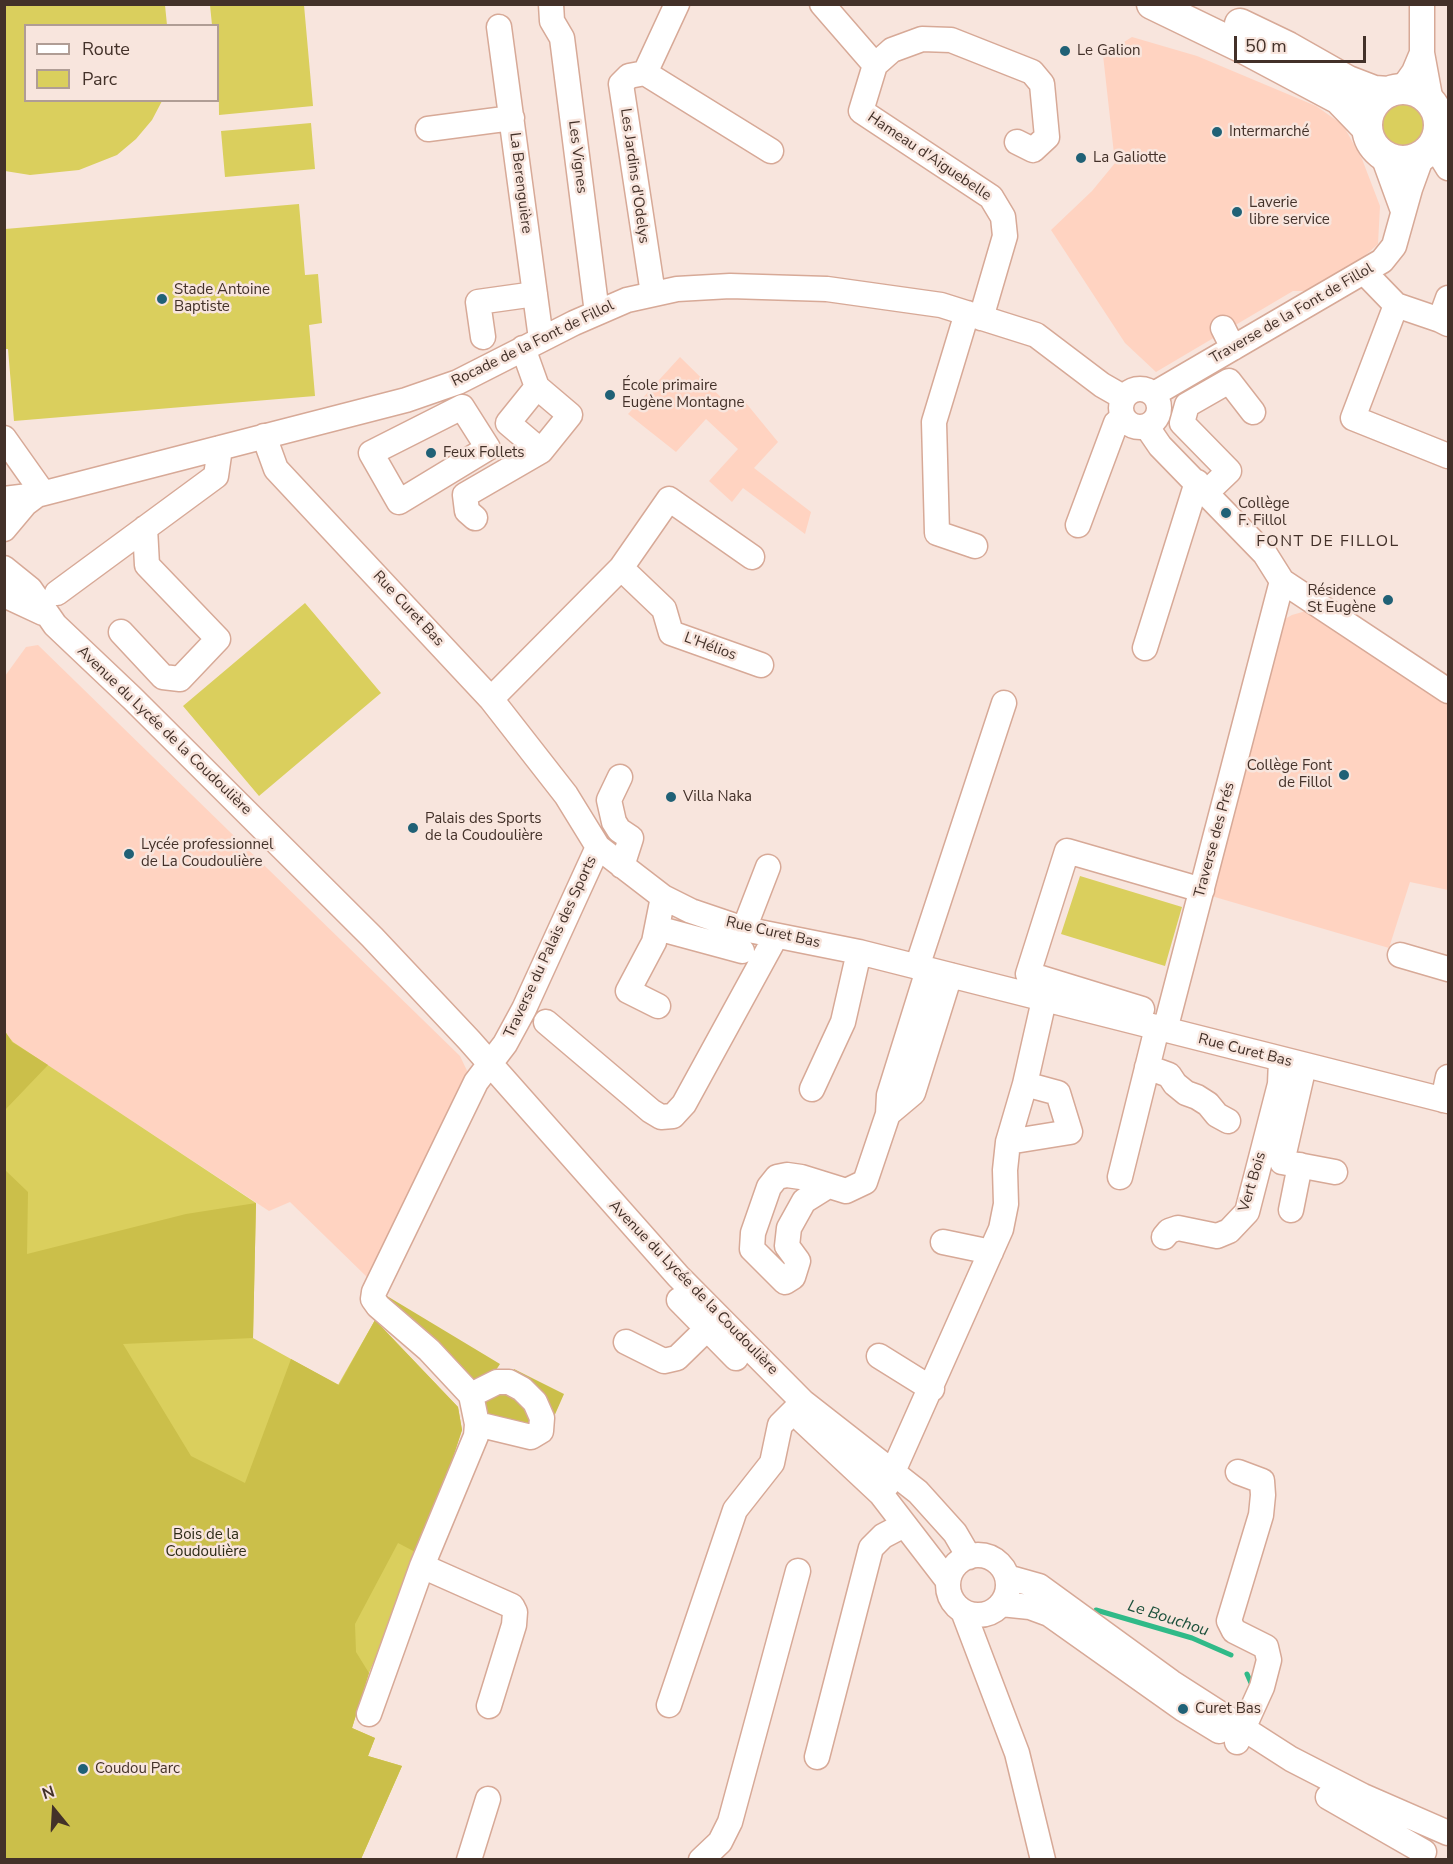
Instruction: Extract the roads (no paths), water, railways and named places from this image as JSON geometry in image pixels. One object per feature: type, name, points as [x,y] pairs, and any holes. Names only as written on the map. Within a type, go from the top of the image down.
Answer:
[{"type":"main road","points":[[1152,4],[1245,49],[1339,99],[1367,128],[1375,148],[1383,156],[1405,162],[1440,159],[1437,138],[1439,113],[1413,90],[1374,91],[1348,81],[1288,47],[1198,4]]},
{"type":"main road","points":[[1367,128],[1372,107],[1396,90]]},
{"type":"street","name":"Les Vignes","points":[[551,4],[552,21],[562,38],[597,313]]},
{"type":"street","points":[[678,4],[645,73],[771,151]]},
{"type":"street","points":[[822,4],[875,65],[892,50],[922,39],[951,40],[1032,72],[1042,84],[1047,137],[1033,150],[1017,142]]},
{"type":"street","points":[[1422,4],[1422,53],[1439,113]]},
{"type":"street","name":"La Berenguière","points":[[499,27],[535,294],[532,344],[537,387]]},
{"type":"street","points":[[1396,90],[1414,72],[1422,53]]},
{"type":"street","name":"Hameau d'Aiguebelle","points":[[875,65],[861,111],[991,197],[1004,217],[1005,236],[974,315]]},
{"type":"street","name":"Les Jardins d'Odelys","points":[[645,73],[628,76],[621,84],[653,294]]},
{"type":"street","points":[[428,129],[512,118]]},
{"type":"street","points":[[1383,156],[1403,211]]},
{"type":"street","name":"Traverse de la Font de Fillol","points":[[1154,394],[1228,338],[1365,273],[1382,261],[1394,246],[1403,211],[1440,159]]},
{"type":"street","points":[[1365,273],[1396,305],[1444,322],[1449,298]]},
{"type":"street","name":"Rocade de la Font de Fillol","points":[[7,498],[45,493],[406,400],[458,382],[532,344],[627,300],[677,289],[730,286],[827,290],[941,305],[1036,335],[1102,385],[1123,408]]},
{"type":"street","points":[[483,337],[478,302],[535,294]]},
{"type":"street","points":[[1396,305],[1353,418],[1449,456]]},
{"type":"street","points":[[974,315],[934,422],[938,533],[975,546]]},
{"type":"street","points":[[1145,648],[1202,487],[1229,471],[1182,423],[1187,405],[1229,381],[1253,412]]},
{"type":"street","points":[[475,518],[467,511],[465,495],[541,451],[570,415],[537,387],[508,423],[541,451]]},
{"type":"street","points":[[1078,525],[1123,408],[1138,389],[1154,394],[1159,404],[1158,415],[1147,426],[1132,426],[1123,408]]},
{"type":"street","points":[[406,400],[418,429]]},
{"type":"street","points":[[462,407],[488,448],[399,502],[371,453],[418,429],[462,407]]},
{"type":"street","points":[[1147,426],[1160,446],[1265,554],[1282,581],[1449,691]]},
{"type":"street","name":"Rue Curet Bas","points":[[264,436],[276,469],[491,699],[566,795],[598,847],[663,897],[743,940],[776,936],[859,952],[1044,1000],[1157,1023],[1292,1063],[1447,1093]]},
{"type":"street","points":[[4,438],[45,493]]},
{"type":"street","points":[[57,593],[216,476],[220,448]]},
{"type":"street","points":[[7,498],[18,458]]},
{"type":"street","name":"Rocade de la Font de Fillol","points":[[4,529],[25,504],[45,493]]},
{"type":"street","points":[[491,699],[621,568],[669,499],[752,556]]},
{"type":"street","points":[[121,632],[164,677],[180,679],[218,639],[147,565],[145,528]]},
{"type":"street","name":"Avenue du Lycée de la Coudoulière","points":[[4,568],[30,589],[46,615],[302,867],[408,976],[485,1070],[678,1276],[713,1324],[798,1407],[881,1494],[948,1581]]},
{"type":"street","name":"L'Hélios","points":[[621,568],[664,609],[671,633],[761,665]]},
{"type":"street","name":"Traverse des Prés","points":[[1120,1177],[1157,1023],[1202,890],[1282,581]]},
{"type":"street","name":"Avenue du Lycée de la Coudoulière","points":[[4,596],[46,615]]},
{"type":"street","points":[[828,1186],[846,1191],[865,1182],[888,1114],[913,1093],[931,971],[1004,703]]},
{"type":"street","points":[[620,777],[609,800],[614,822],[619,830],[631,838],[622,866]]},
{"type":"street","name":"Traverse du Palais des Sports","points":[[485,1070],[524,1009],[598,847]]},
{"type":"street","points":[[1157,1023],[1028,974],[1067,851],[1202,890]]},
{"type":"street","points":[[657,928],[743,940],[768,867]]},
{"type":"street","points":[[658,1006],[628,991],[654,942],[663,897]]},
{"type":"street","points":[[546,1022],[651,1111],[675,1126],[684,1104],[776,936]]},
{"type":"street","points":[[812,1089],[843,1022],[859,952]]},
{"type":"street","points":[[1400,955],[1449,969]]},
{"type":"street","points":[[881,1494],[895,1473],[1001,1229],[1006,1204],[1005,1170],[1008,1142],[1025,1084],[1044,1000]]},
{"type":"street","points":[[1292,1063],[1282,1162],[1335,1173]]},
{"type":"street","name":"Vert Bois","points":[[1164,1237],[1169,1231],[1178,1228],[1217,1236],[1237,1225],[1247,1212],[1280,1084],[1292,1063]]},
{"type":"street","points":[[1147,1067],[1169,1075],[1175,1084],[1186,1093],[1208,1104],[1216,1115],[1228,1121]]},
{"type":"street","points":[[369,1714],[422,1566],[476,1436],[477,1424],[471,1395],[429,1350],[373,1299],[374,1292],[485,1070]]},
{"type":"street","points":[[1008,1142],[1070,1132],[1058,1093],[1025,1084]]},
{"type":"street","points":[[1292,1210],[1300,1165]]},
{"type":"street","points":[[943,1242],[991,1252]]},
{"type":"street","points":[[626,1342],[664,1361],[677,1358],[713,1324]]},
{"type":"street","points":[[879,1356],[932,1389]]},
{"type":"street","points":[[471,1395],[497,1382],[509,1382],[522,1389],[535,1402],[542,1418],[540,1431],[531,1437],[523,1437],[477,1424]]},
{"type":"street","points":[[669,1705],[735,1510],[772,1463],[780,1425],[798,1407]]},
{"type":"street","name":"Avenue du Lycée de la Coudoulière","points":[[798,1407],[895,1473],[934,1507],[955,1533],[969,1557]]},
{"type":"street","points":[[1238,1472],[1262,1481],[1263,1495],[1261,1515],[1229,1621],[1234,1631],[1266,1647],[1269,1654],[1262,1687],[1241,1736]]},
{"type":"street","points":[[817,1757],[871,1548],[883,1536],[904,1525]]},
{"type":"street","points":[[976,1646],[981,1627],[1008,1586],[1006,1577],[992,1559],[969,1557],[955,1566],[948,1581],[951,1598],[963,1611],[976,1646],[1017,1753],[1043,1860]]},
{"type":"street","points":[[422,1566],[512,1606],[515,1612],[514,1625],[489,1706]]},
{"type":"street","points":[[701,1860],[720,1842],[730,1822],[798,1570]]},
{"type":"street","points":[[963,1611],[971,1614],[995,1608],[1030,1607],[1049,1614],[1183,1709],[1241,1736],[1291,1759],[1353,1791],[1447,1830],[1421,1856],[1356,1811],[1279,1771],[1241,1736],[1171,1682],[1039,1586],[1006,1577]]},
{"type":"street","points":[[469,1860],[488,1799]]},
{"type":"waterway","name":"Le Bouchou","points":[[1096,1610],[1192,1638],[1231,1655]]},
{"type":"waterway","name":"Le Bouchou","points":[[1247,1674],[1251,1683]]},
{"type":"place","name":"Le Galion","points":[[1065,51]]},
{"type":"place","name":"Intermarché","points":[[1217,132]]},
{"type":"place","name":"La Galiotte","points":[[1081,158]]},
{"type":"place","name":"Laverie libre service","points":[[1237,212]]},
{"type":"place","name":"Stade Antoine Baptiste","points":[[162,299]]},
{"type":"place","name":"École primaire Eugène Montagne","points":[[610,395]]},
{"type":"place","name":"Feux Follets","points":[[431,453]]},
{"type":"place","name":"Collège F. Fillol","points":[[1226,513]]},
{"type":"place","name":"Résidence St Eugène","points":[[1388,600]]},
{"type":"place","name":"Collège Font de Fillol","points":[[1344,775]]},
{"type":"place","name":"Villa Naka","points":[[671,797]]},
{"type":"place","name":"Palais des Sports de la Coudoulière","points":[[413,828]]},
{"type":"place","name":"Lycée professionnel de La Coudoulière","points":[[129,854]]},
{"type":"place","name":"Curet Bas","points":[[1183,1709]]},
{"type":"place","name":"Coudou Parc","points":[[83,1769]]},
{"type":"district","name":"FONT DE FILLOL","points":[[1328,542]]},
{"type":"park label","name":"Bois de la Coudoulière","points":[[206,1544]]}]
